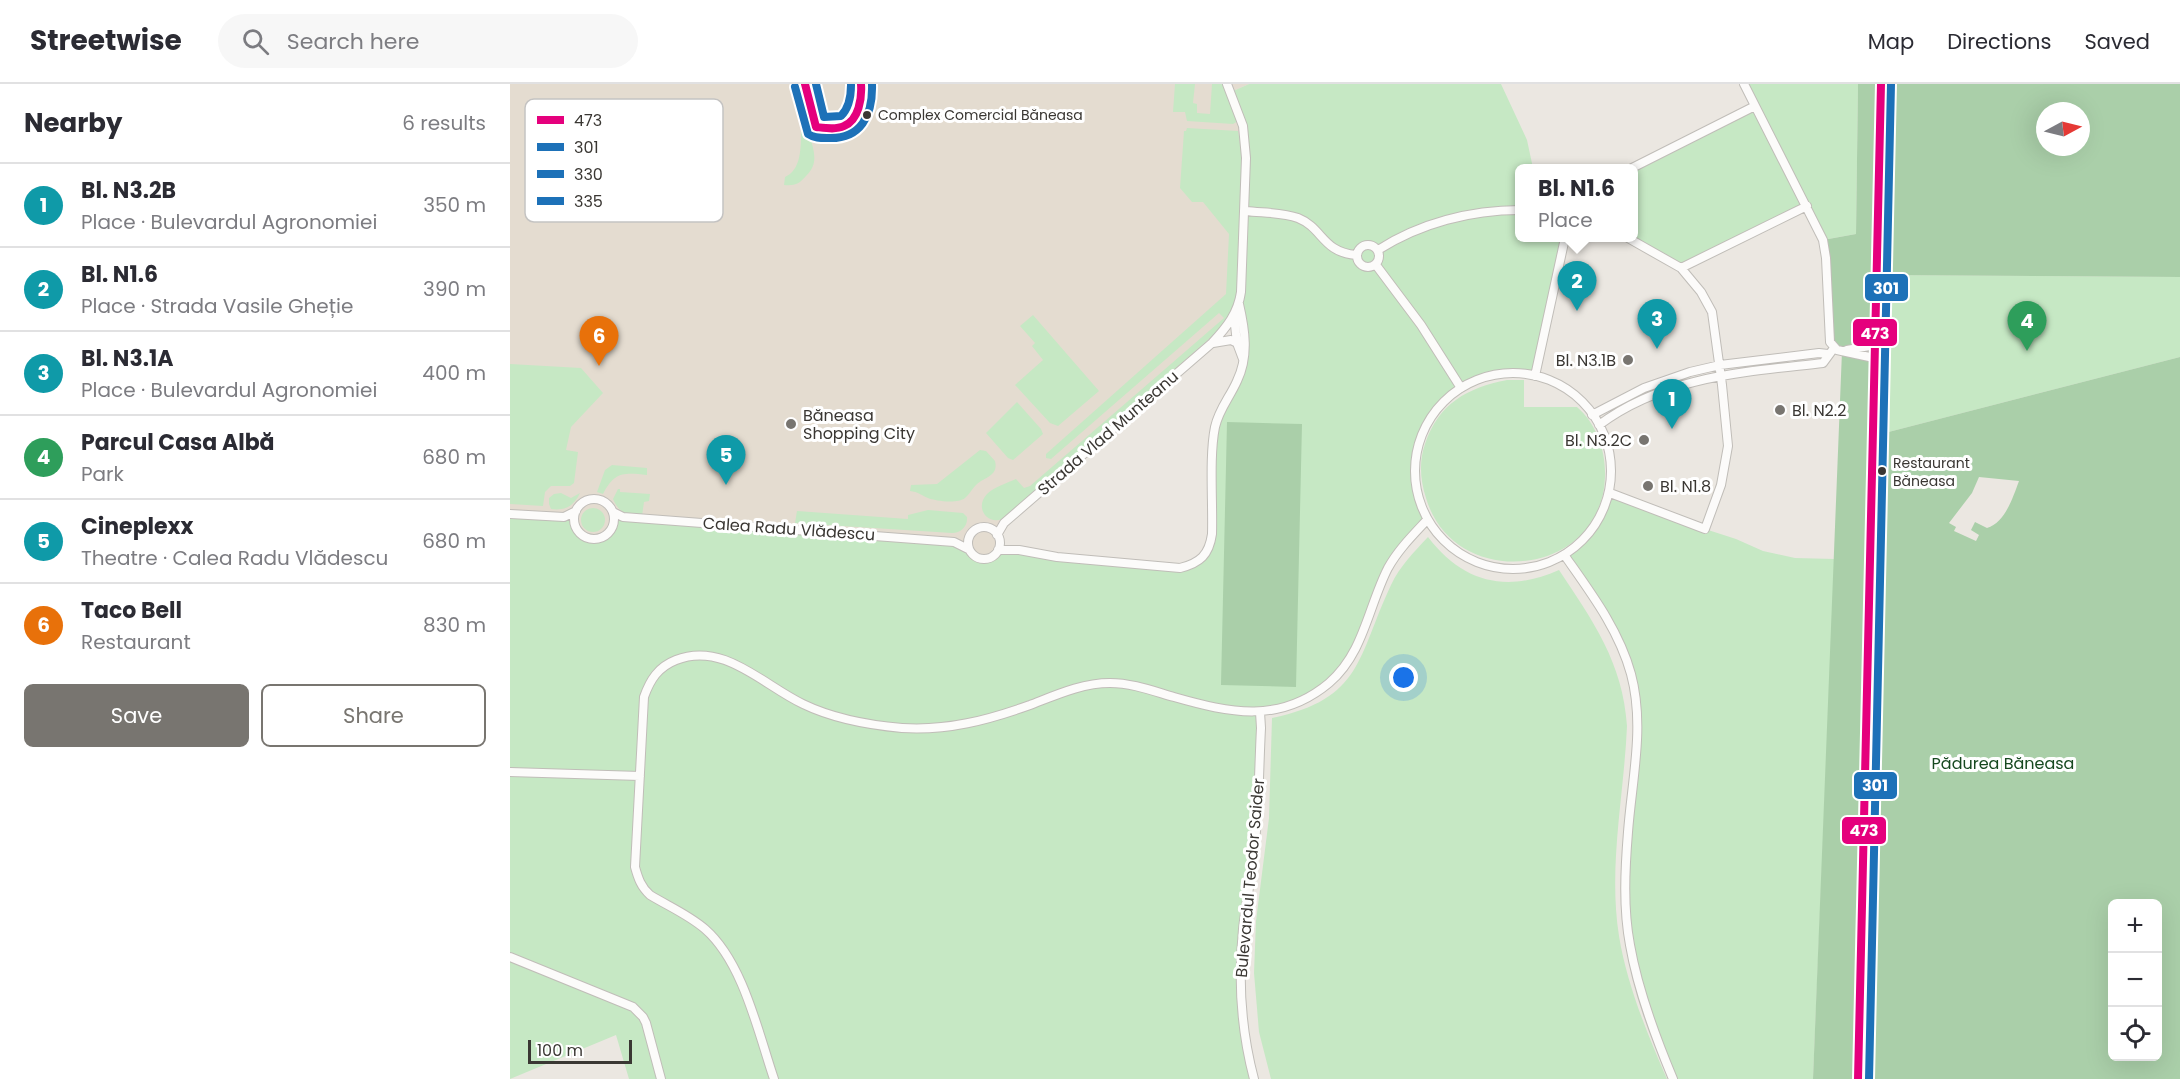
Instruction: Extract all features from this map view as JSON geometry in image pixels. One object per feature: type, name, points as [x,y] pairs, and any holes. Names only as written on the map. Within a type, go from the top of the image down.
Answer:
[{"type":"street","points":[[998,550],[1019,550],[1057,557],[1180,568],[1200,560],[1210,547],[1215,427],[1221,409],[1238,381],[1246,339],[1239,304],[1246,211],[1246,158],[1243,126],[1227,84]]},
{"type":"street","points":[[1744,84],[1823,240],[1826,249],[1828,336],[1835,351]]},
{"type":"street","points":[[1858,1079],[1881,84]]},
{"type":"street","points":[[1638,164],[1755,106]]},
{"type":"street","points":[[1681,268],[1807,206]]},
{"type":"street","points":[[1378,250],[1390,242],[1443,221],[1465,215],[1515,210]]},
{"type":"street","points":[[1246,211],[1298,218],[1330,246],[1344,254],[1356,255]]},
{"type":"street","points":[[1535,375],[1564,242]]},
{"type":"street","points":[[1610,493],[1705,529],[1721,485],[1728,446],[1712,312],[1701,292],[1681,268],[1637,242]]},
{"type":"street","points":[[1374,246],[1378,250],[1379,256],[1376,264],[1364,267],[1358,262],[1356,255],[1360,247],[1374,246]]},
{"type":"street","points":[[1376,264],[1421,325],[1461,388]]},
{"type":"street","points":[[1212,343],[1234,316],[1239,304]]},
{"type":"street","points":[[1234,316],[1237,344],[1243,361]]},
{"type":"street","points":[[1235,328],[1246,339]]},
{"type":"street","points":[[1225,329],[1235,328]]},
{"type":"street","points":[[1212,343],[1231,340],[1237,344]]},
{"type":"street","name":"Strada Vlad Munteanu","points":[[996,534],[1004,523],[1212,343]]},
{"type":"street","points":[[1592,415],[1653,384],[1719,365],[1875,345]]},
{"type":"street","points":[[1835,351],[1874,358]]},
{"type":"street","points":[[1599,425],[1650,396],[1689,382],[1721,375],[1824,363],[1835,351]]},
{"type":"street","points":[[1506,374],[1535,375],[1565,389],[1579,400],[1599,425],[1608,447],[1611,467],[1610,493],[1595,526],[1579,545],[1565,556],[1520,569],[1489,566],[1448,545],[1426,521],[1416,489],[1414,468],[1416,450],[1423,431],[1434,413],[1447,398],[1461,388],[1481,379],[1506,374]]},
{"type":"street","points":[[510,514],[564,517],[576,511],[584,501],[596,499],[606,503],[613,512],[613,523]]},
{"type":"street","points":[[575,526],[576,511]]},
{"type":"street","name":"Calea Radu Vlădescu","points":[[613,512],[623,517],[954,542],[968,549]]},
{"type":"street","points":[[564,517],[584,536],[595,538],[606,535],[613,523],[623,517]]},
{"type":"street","points":[[774,1079],[738,976],[720,945],[694,921],[650,895],[638,878],[636,867],[644,697],[650,681],[659,670],[669,662],[684,657],[714,656],[726,660],[792,699],[816,710],[834,717],[880,726],[928,729],[969,724],[1082,686],[1112,683],[1151,690],[1216,709],[1260,712],[1278,709],[1303,699],[1326,685],[1352,657],[1387,570],[1402,546],[1426,521]]},
{"type":"street","points":[[996,534],[998,550],[992,557],[983,559],[974,556],[968,549],[969,536],[976,529],[985,527],[996,534],[1019,550]]},
{"type":"street","name":"Calea Radu Vlădescu","points":[[954,542],[969,536]]},
{"type":"street","points":[[1565,556],[1615,633],[1631,674],[1636,700],[1636,751],[1626,872],[1629,943],[1645,1007],[1673,1079]]},
{"type":"street","name":"Bulevardul Teodor Saider","points":[[1254,1079],[1246,1047],[1240,984],[1243,928],[1256,841],[1260,712]]},
{"type":"street","points":[[510,772],[640,776]]},
{"type":"street","points":[[510,957],[633,1007],[646,1023],[661,1079]]},
{"type":"shaded area","points":[[510,84],[1249,84],[1231,92],[1243,126],[1241,292],[1212,343],[995,531],[999,539],[998,550],[992,557],[980,559],[972,554],[967,543],[614,516],[612,526],[606,535],[595,538],[584,536],[577,529],[574,518],[510,514]]},
{"type":"green space","points":[[1175,84],[1195,84],[1193,103],[1197,104],[1197,113],[1210,114],[1212,84],[1224,84],[1238,121],[1233,124],[1187,121],[1185,112],[1173,112]]},
{"type":"green space","points":[[1249,84],[1501,84],[1527,140],[1532,164],[1515,164],[1515,242],[1564,242],[1535,375],[1513,373],[1492,376],[1472,383],[1454,394],[1438,408],[1426,424],[1418,444],[1414,466],[1419,501],[1426,521],[1402,545],[1352,657],[1316,692],[1260,712],[1261,728],[1240,984],[1254,1079],[629,1079],[616,1035],[510,1079],[510,514],[574,518],[582,533],[595,538],[608,532],[614,515],[967,543],[972,554],[985,559],[996,553],[1000,544],[1057,557],[1191,565],[1210,547],[1215,427],[1241,371],[1243,126],[1231,92]]},
{"type":"green space","points":[[1744,84],[1858,84],[1856,234],[1823,240],[1807,206],[1681,268],[1638,241],[1638,167],[1755,106]]},
{"type":"green space","name":"Pădurea Băneasa","points":[[1858,84],[2180,84],[2180,277],[1876,275],[1873,436],[2180,357],[2180,1079],[1813,1079],[1842,351],[1834,348],[1823,240],[1856,234]],"holes":[[[1979,477],[2019,481],[2008,509],[1999,521],[1987,528],[1975,522],[1971,530],[1979,535],[1976,541],[1954,531],[1956,527],[1949,523],[1972,493]]]},
{"type":"green space","points":[[1187,128],[1238,131],[1243,162],[1238,301],[1231,315],[1217,332],[1006,517],[1000,520],[989,519],[982,505],[987,494],[1016,479],[1024,488],[1030,486],[1224,318],[1219,313],[1051,459],[1046,458],[1046,454],[1226,294],[1229,234],[1203,202],[1192,202],[1180,188],[1184,131]]},
{"type":"green space","points":[[801,129],[808,129],[814,154],[813,165],[811,171],[799,183],[784,185],[785,177],[791,174],[798,163]]},
{"type":"green space","points":[[1876,275],[2180,277],[2180,357],[1873,436]]},
{"type":"green space","points":[[1033,315],[1099,391],[1058,426],[1050,423],[1015,385],[1043,360],[1032,346],[1035,343],[1020,326]]},
{"type":"green space","points":[[510,364],[581,368],[603,393],[571,427],[566,450],[578,452],[574,483],[570,486],[551,486],[545,492],[543,506],[510,504]]},
{"type":"green space","points":[[1507,380],[1524,380],[1524,407],[1577,407],[1595,430],[1602,448],[1605,468],[1598,511],[1580,536],[1554,553],[1525,561],[1494,560],[1465,549],[1442,529],[1426,498],[1421,477],[1425,444],[1438,418],[1456,400],[1467,393]]},
{"type":"green space","points":[[1017,402],[1043,434],[1013,460],[1008,458],[986,433]]},
{"type":"green space","points":[[1227,422],[1302,424],[1296,687],[1221,685]]},
{"type":"green space","points":[[980,450],[986,451],[995,461],[995,468],[992,474],[978,483],[962,500],[941,501],[910,491],[911,485],[937,484]]},
{"type":"green space","points":[[612,465],[647,468],[647,475],[621,475],[607,486],[603,494],[597,492],[605,470]]},
{"type":"green space","points":[[618,489],[620,492],[650,494],[649,501],[644,502],[642,516],[628,514],[618,508],[613,499]]},
{"type":"green space","points":[[561,493],[571,498],[580,493],[568,507],[551,509],[549,498]]},
{"type":"green space","points":[[1610,493],[1763,551],[1795,558],[1835,559],[1813,1079],[1673,1079],[1645,1007],[1626,909],[1638,721],[1623,650],[1565,556],[1593,528]]},
{"type":"green space","points":[[593,508],[598,509],[604,515],[604,525],[598,531],[593,532],[588,531],[582,525],[581,520],[582,515],[588,509]]},
{"type":"green space","points":[[928,510],[963,513],[967,517],[965,526],[952,533],[795,523],[797,511],[908,519],[908,515]]},
{"type":"green space","points":[[1428,537],[1456,565],[1471,574],[1487,579],[1504,582],[1522,581],[1559,570],[1594,625],[1613,662],[1624,703],[1627,726],[1616,857],[1615,884],[1619,936],[1632,991],[1667,1079],[1271,1079],[1259,1032],[1254,973],[1256,921],[1269,818],[1272,718],[1302,710],[1341,687],[1362,654],[1395,578]]},
{"type":"transit line","name":"473","points":[[805,84],[816,127],[830,128],[844,126],[853,119],[860,102],[861,84]]},
{"type":"transit line","name":"335","points":[[816,84],[824,117],[841,116],[844,113],[849,102],[851,85]]},
{"type":"transit line","name":"330","points":[[795,87],[808,134],[815,137],[839,138],[849,135],[863,123],[870,106],[872,84]]},
{"type":"transit line","name":"473","points":[[1858,1079],[1881,84]]},
{"type":"transit line","name":"301","points":[[1869,1079],[1891,84]]},
{"type":"place","name":"Complex Comercial Băneasa","points":[[867,115]]},
{"type":"place","name":"Bl. N1.6","points":[[1577,311]]},
{"type":"place","name":"Bl. N3.1A","points":[[1657,349]]},
{"type":"place","name":"Parcul Casa Albă","points":[[2027,351]]},
{"type":"place","name":"Bl. N3.1B","points":[[1628,360]]},
{"type":"place","name":"Taco Bell","points":[[599,366]]},
{"type":"place","name":"Bl. N2.2","points":[[1780,410]]},
{"type":"place","name":"Băneasa Shopping City","points":[[791,424]]},
{"type":"place","name":"Bl. N3.2B","points":[[1672,429]]},
{"type":"place","name":"Bl. N3.2C","points":[[1644,440]]},
{"type":"place","name":"Restaurant Băneasa","points":[[1882,471]]},
{"type":"place","name":"Cineplexx","points":[[726,485]]},
{"type":"place","name":"Bl. N1.8","points":[[1648,486]]}]
